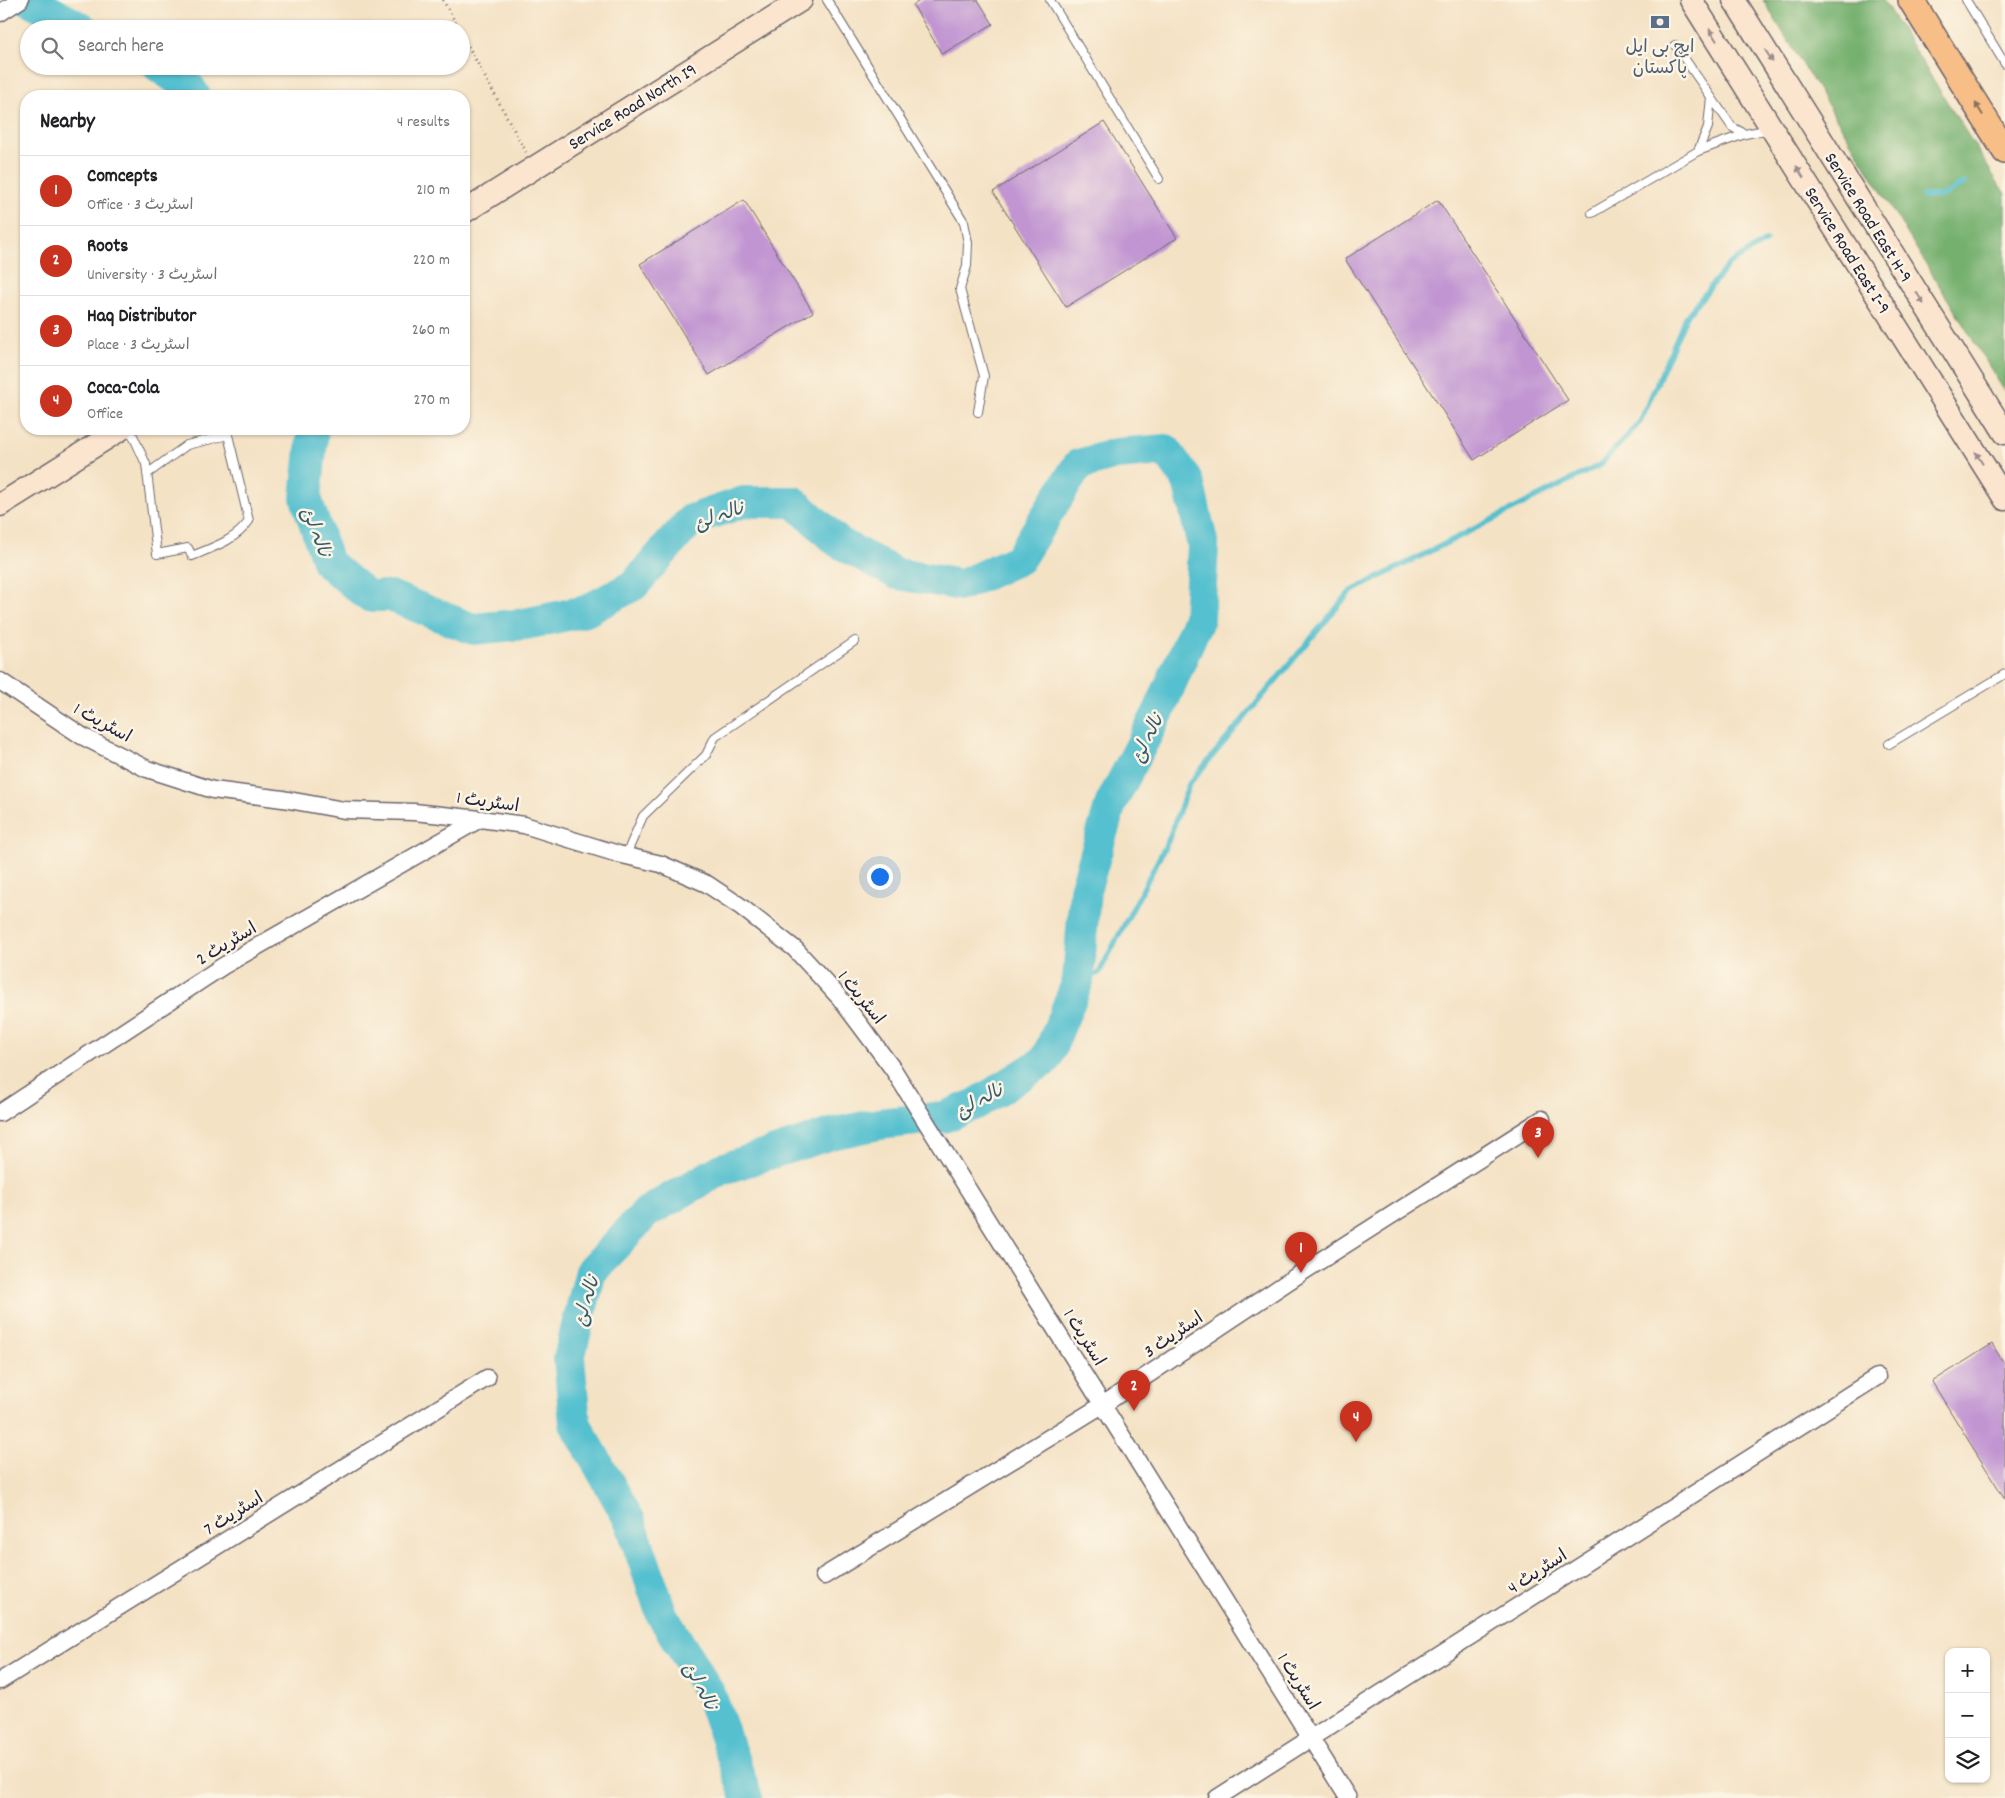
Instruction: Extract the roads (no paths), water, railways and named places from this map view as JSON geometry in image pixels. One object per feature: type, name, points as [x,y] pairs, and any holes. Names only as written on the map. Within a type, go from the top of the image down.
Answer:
[{"type":"main road","name":"Service Road North I9","points":[[470,208],[801,0]]},
{"type":"main road","name":"Service Road East I-9","points":[[1691,0],[2005,499]]},
{"type":"main road","name":"Service Road East H-9","points":[[1734,0],[2005,432]]},
{"type":"main road","points":[[1911,0],[2005,151]]},
{"type":"main road","points":[[0,505],[111,435]]},
{"type":"street","points":[[0,13],[20,0]]},
{"type":"street","name":"اسٹریٹ 1","points":[[0,681],[82,736],[147,769],[213,790],[283,799],[344,810],[414,812],[524,825],[626,856],[662,864],[707,884],[740,906],[788,944],[839,997],[893,1069],[1104,1404],[1348,1798]]},
{"type":"street","name":"اسٹریٹ 2","points":[[0,1114],[223,966],[480,819]]},
{"type":"street","name":"اسٹریٹ 3","points":[[824,1576],[1104,1404],[1302,1273],[1542,1119]]},
{"type":"street","name":"اسٹریٹ 4","points":[[1217,1798],[1878,1377]]},
{"type":"street","name":"اسٹریٹ 7","points":[[0,1681],[487,1378]]},
{"type":"lane","points":[[827,0],[964,222],[968,242],[967,266],[960,290],[984,376],[978,412]]},
{"type":"lane","points":[[1050,0],[1159,178]]},
{"type":"lane","points":[[1966,0],[2005,64]]},
{"type":"lane","points":[[1675,45],[1732,127],[1745,134]]},
{"type":"lane","points":[[1698,151],[1708,127],[1710,97]]},
{"type":"lane","points":[[1592,213],[1698,151],[1745,134],[1772,129]]},
{"type":"lane","points":[[133,435],[146,464],[147,474],[157,554],[188,548],[192,556],[220,545],[242,532],[249,520],[228,435],[187,445],[147,474]]},
{"type":"lane","points":[[626,856],[643,816],[706,755],[715,737],[855,641]]},
{"type":"lane","points":[[1889,744],[2005,674]]},
{"type":"waterway","name":"نالہ لئ","points":[[29,0],[66,20]]},
{"type":"waterway","name":"نالہ لئ","points":[[171,75],[191,90]]},
{"type":"waterway","points":[[1923,196],[1943,196],[1964,183]]},
{"type":"waterway","points":[[1078,981],[1099,973],[1168,841],[1189,784],[1350,592],[1600,465],[1640,422],[1686,317],[1729,264],[1766,241]]},
{"type":"waterway","name":"نالہ لئ","points":[[312,435],[306,498],[328,563],[368,596],[390,596],[473,629],[525,624],[586,611],[634,585],[691,520],[744,502],[794,502],[838,542],[897,574],[962,585],[1019,559],[1078,465],[1116,454],[1166,450],[1188,481],[1203,546],[1199,618],[1159,711],[1111,803],[1085,890],[1078,981],[1046,1060],[976,1104],[944,1117],[879,1124],[831,1134],[722,1169],[647,1212],[591,1271],[569,1358],[575,1423],[630,1521],[662,1615],[710,1694],[747,1798]]},
{"type":"place","name":"ایچ بی ایل پاکستان","points":[[1660,22]]},
{"type":"place","name":"Haq Distributor","points":[[1538,1158]]},
{"type":"place","name":"Comcepts","points":[[1301,1273]]},
{"type":"place","name":"Roots","points":[[1134,1411]]},
{"type":"place","name":"Coca-Cola","points":[[1356,1442]]}]
